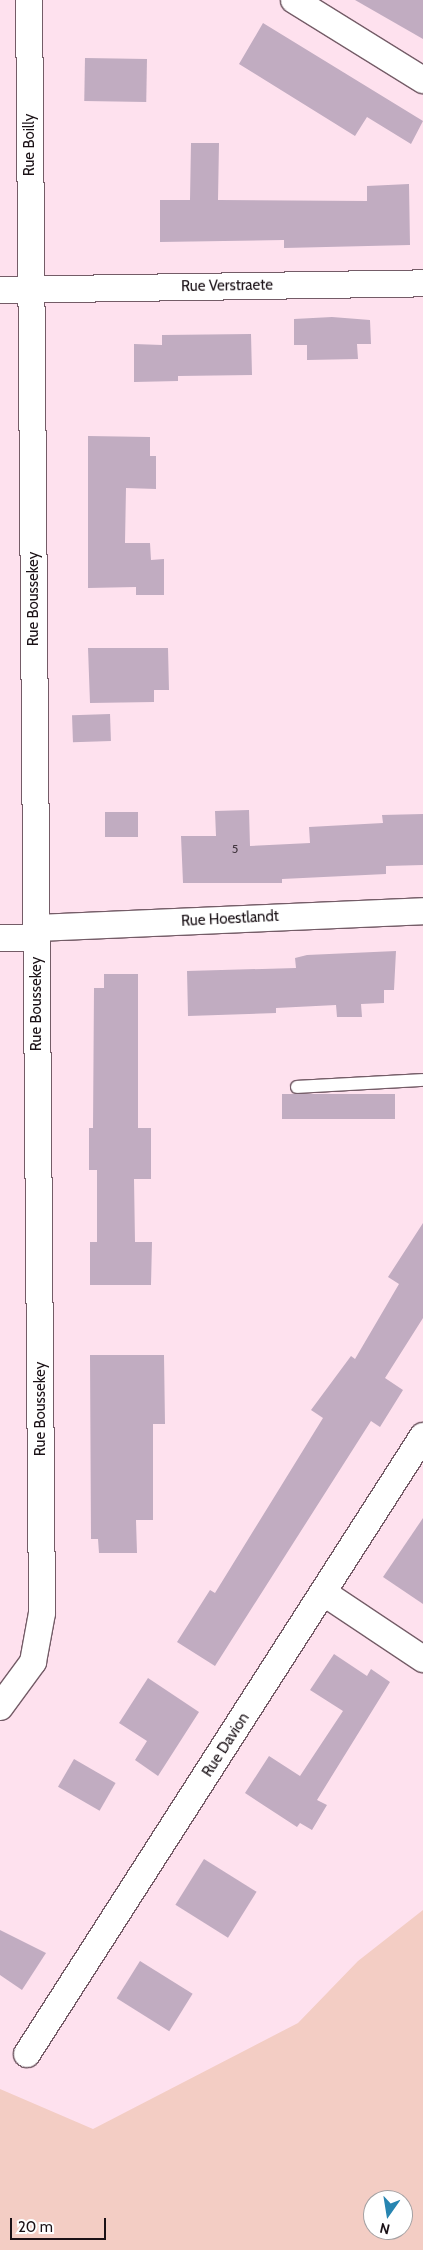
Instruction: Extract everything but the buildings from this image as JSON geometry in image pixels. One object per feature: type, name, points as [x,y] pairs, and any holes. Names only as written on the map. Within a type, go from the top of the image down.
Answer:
[{"type":"street","name":"Rue Boilly","points":[[29,0],[31,289]]},
{"type":"street","points":[[294,0],[423,80]]},
{"type":"street","name":"Rue Verstraete","points":[[0,290],[423,283]]},
{"type":"street","name":"Rue Boussekey","points":[[0,1707],[33,1662],[42,1624],[31,289]]},
{"type":"street","name":"Rue Hoestlandt","points":[[0,938],[37,933],[423,911]]},
{"type":"street","name":"Rue Davion","points":[[27,2054],[423,1436]]},
{"type":"street","points":[[324,1593],[423,1659]]},
{"type":"lane","points":[[297,1088],[423,1080]]},
{"type":"shaded area","points":[[423,1910],[423,2250],[0,2250],[0,2089],[93,2129],[298,2023],[358,1961]]}]
